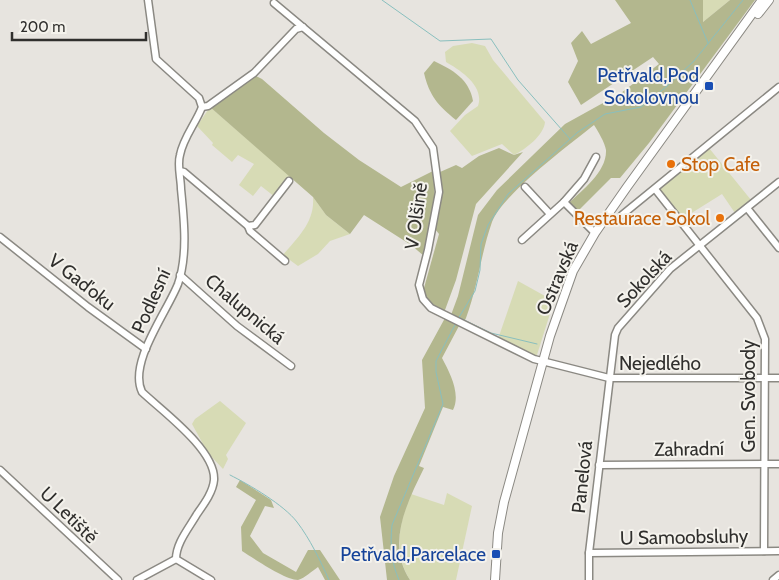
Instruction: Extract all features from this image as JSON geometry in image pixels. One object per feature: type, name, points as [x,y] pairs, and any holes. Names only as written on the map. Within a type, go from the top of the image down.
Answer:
[{"type":"main road","name":"Ostravská","points":[[495,580],[498,533],[504,502],[565,290],[595,233],[762,0]]},
{"type":"main road","name":"Ostravská","points":[[742,29],[769,0]]},
{"type":"street","points":[[148,0],[156,59],[199,98],[202,107],[208,106],[254,73],[296,29],[303,27]]},
{"type":"street","name":"V Olšině","points":[[274,3],[415,121],[433,148],[439,192],[419,285],[423,299],[431,308],[543,362]]},
{"type":"street","points":[[622,215],[779,87]]},
{"type":"street","name":"Podlesní","points":[[176,559],[178,549],[212,490],[214,479],[208,460],[196,443],[142,392],[138,383],[138,373],[146,349],[180,276],[184,243],[179,156],[202,107]]},
{"type":"street","points":[[522,240],[564,202],[584,178],[596,157]]},
{"type":"street","points":[[180,171],[184,172],[248,226],[250,232],[285,261]]},
{"type":"street","points":[[248,226],[255,225],[289,181]]},
{"type":"street","name":"Sokolská","points":[[609,378],[615,335],[618,328],[670,269],[779,182]]},
{"type":"street","points":[[525,186],[550,214]]},
{"type":"street","name":"Gen. Svobody","points":[[655,189],[758,318],[763,328],[766,339],[763,464],[764,551]]},
{"type":"street","points":[[564,202],[595,233]]},
{"type":"street","points":[[747,208],[779,248]]},
{"type":"street","name":"V Gaďoku","points":[[0,237],[88,307],[146,349]]},
{"type":"street","name":"Chalupnická","points":[[180,276],[237,326],[291,366]]},
{"type":"street","name":"Nejedlého","points":[[543,362],[609,378],[779,378]]},
{"type":"street","name":"Panelová","points":[[589,580],[589,553],[609,378]]},
{"type":"street","name":"Zahradní","points":[[599,465],[779,464]]},
{"type":"street","name":"U Letiště","points":[[0,470],[118,580]]},
{"type":"street","name":"U Samoobsluhy","points":[[589,553],[779,551]]},
{"type":"street","points":[[137,580],[176,559],[211,580]]},
{"type":"street","points":[[773,580],[779,575]]},
{"type":"green space","points":[[615,0],[703,0],[703,22],[730,0],[755,0],[649,143],[620,178],[611,178],[577,212],[568,204],[593,180],[605,158],[605,147],[594,125],[538,170],[509,198],[492,222],[474,294],[464,322],[451,315],[458,296],[478,215],[497,190],[565,124],[621,93],[659,64],[653,57],[581,105],[568,82],[578,61],[571,43],[582,31],[591,44],[631,23]]},
{"type":"green space","points":[[703,0],[730,0],[703,22]]},
{"type":"green space","points":[[472,43],[485,46],[493,60],[545,122],[538,137],[514,155],[502,144],[472,156],[450,131],[465,115],[478,106],[479,99],[475,85],[458,69],[446,62],[445,52],[453,46]]},
{"type":"green space","points":[[434,61],[459,76],[471,93],[473,101],[456,120],[439,105],[429,88],[424,73]]},
{"type":"green space","points":[[254,75],[262,79],[324,133],[359,160],[401,187],[433,171],[434,214],[424,256],[411,245],[364,215],[350,234],[326,215],[313,197],[210,107]]},
{"type":"green space","points":[[210,107],[290,176],[275,197],[261,186],[253,196],[239,185],[254,164],[238,155],[232,162],[212,145],[213,143],[197,126]]},
{"type":"green space","points":[[499,148],[514,155],[523,152],[476,204],[456,280],[445,310],[439,312],[424,298],[424,288],[439,234],[435,229],[439,191],[436,170],[440,172],[456,165],[462,168],[479,156]]},
{"type":"green space","points":[[709,148],[751,200],[735,213],[722,194],[682,219],[659,190]]},
{"type":"green space","points":[[313,197],[326,215],[350,234],[330,241],[318,254],[298,266],[283,255],[308,222],[313,206]]},
{"type":"green space","points":[[518,281],[554,301],[536,358],[498,339]]},
{"type":"green space","points":[[445,318],[460,324],[442,358],[454,384],[455,404],[453,410],[443,407],[419,466],[424,468],[411,495],[402,523],[399,538],[400,552],[403,566],[410,580],[387,580],[380,517],[394,476],[425,408],[422,360]]},
{"type":"green space","points":[[220,401],[246,423],[226,455],[228,459],[223,469],[208,453],[192,424],[195,419]]},
{"type":"green space","points":[[240,480],[271,500],[274,508],[265,506],[250,536],[263,553],[296,572],[308,550],[320,550],[340,580],[325,580],[318,567],[301,579],[292,579],[269,568],[242,551],[241,527],[256,500],[236,487]]},
{"type":"green space","points":[[447,493],[472,506],[456,580],[410,580],[401,559],[400,537],[403,515],[411,494],[444,505]]},
{"type":"waterway","points":[[382,0],[440,41],[491,39],[518,80],[570,139]]},
{"type":"waterway","points":[[690,0],[708,43]]},
{"type":"waterway","points":[[458,319],[475,291],[480,270],[481,244],[488,225],[508,194],[578,132],[605,114],[641,107],[666,87],[694,61],[743,0]]},
{"type":"waterway","points":[[460,318],[491,333],[537,344]]},
{"type":"waterway","points":[[399,580],[394,567],[392,553],[392,525],[443,404],[436,372],[436,361],[456,323]]},
{"type":"waterway","points":[[230,475],[266,496],[284,509],[297,522],[329,580]]},
{"type":"place","name":"Petřvald,Pod Sokolovnou","points":[[709,86]]},
{"type":"place","name":"Stop Cafe","points":[[671,164]]},
{"type":"place","name":"Restaurace Sokol","points":[[720,218]]},
{"type":"place","name":"Petřvald,Parcelace","points":[[496,554]]}]
